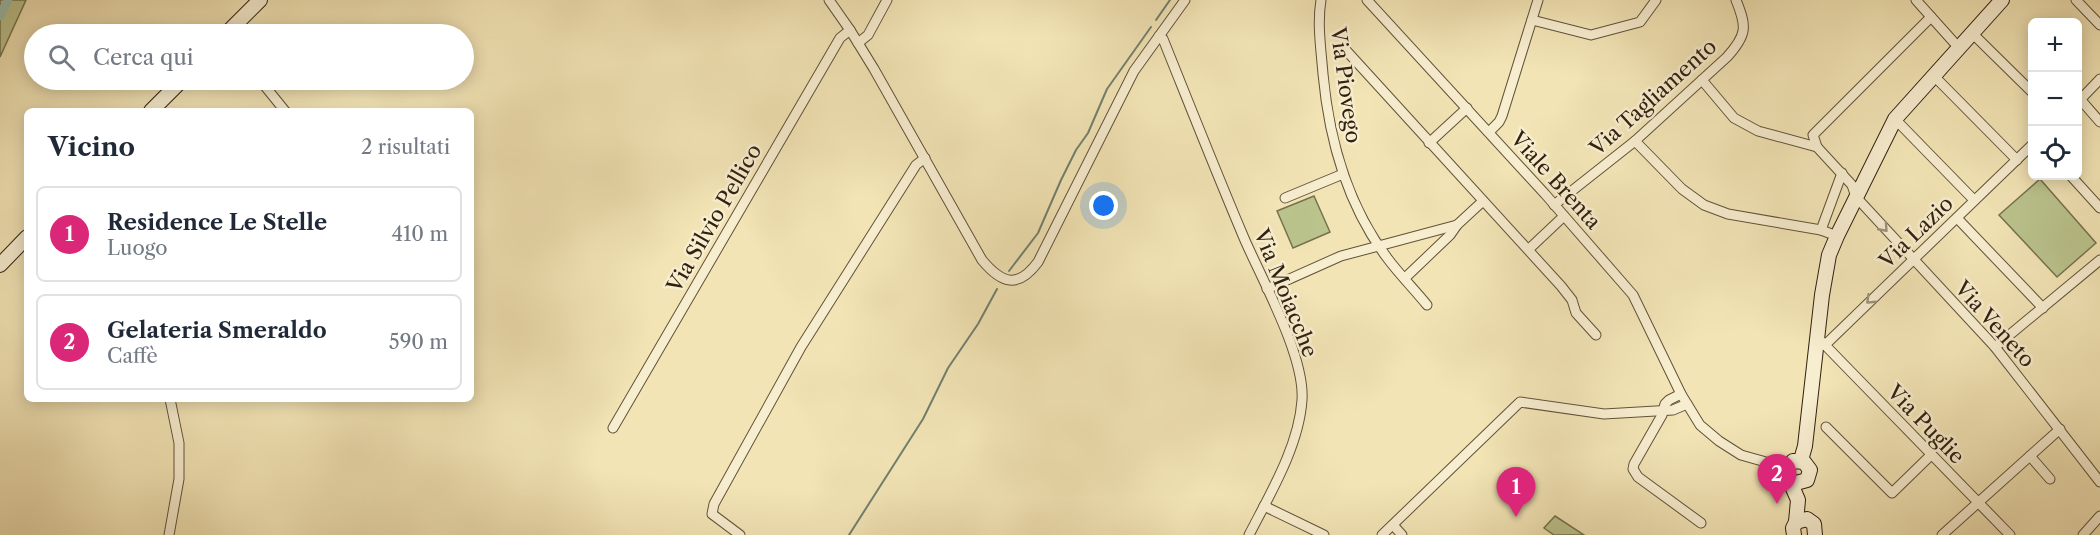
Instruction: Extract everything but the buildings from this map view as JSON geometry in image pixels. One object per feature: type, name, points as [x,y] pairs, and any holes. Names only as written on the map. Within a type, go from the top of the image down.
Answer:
[{"type":"street","points":[[236,24],[260,0]]},
{"type":"street","points":[[829,0],[858,43],[982,260],[992,272],[1003,279],[1020,279],[1030,273],[1038,262],[1134,71],[1185,0]]},
{"type":"street","points":[[858,43],[868,35],[887,0]]},
{"type":"street","name":"Via Piovego","points":[[1322,0],[1319,15],[1325,90],[1335,147],[1343,174],[1362,216],[1379,245],[1427,305]]},
{"type":"street","name":"Viale Brenta","points":[[1367,0],[1489,132],[1633,295],[1681,394],[1700,425],[1719,441],[1741,454],[1789,474]]},
{"type":"street","points":[[1489,132],[1502,116],[1538,0]]},
{"type":"street","points":[[1532,20],[1591,35],[1640,21],[1656,0]]},
{"type":"street","name":"Via Tagliamento","points":[[1554,205],[1635,141],[1738,45],[1744,31],[1743,18],[1736,0]]},
{"type":"street","points":[[1916,0],[1959,48]]},
{"type":"street","points":[[1801,460],[1821,341],[1829,255],[1837,236],[1894,119],[2002,0]]},
{"type":"street","points":[[2076,0],[2100,25]]},
{"type":"street","points":[[1817,147],[1813,135],[1931,17]]},
{"type":"street","name":"Via Silvio Pellico","points":[[613,428],[840,38],[850,30]]},
{"type":"street","points":[[1973,34],[2028,88]]},
{"type":"street","name":"Via Moiacche","points":[[1160,36],[1244,239],[1291,345],[1299,374],[1303,397],[1299,427],[1250,535]]},
{"type":"street","name":"Via Moiacche","points":[[1153,47],[1168,58],[1174,66]]},
{"type":"street","points":[[1343,47],[1529,249],[1572,300],[1576,313],[1596,335]]},
{"type":"street","points":[[1933,75],[2017,160]]},
{"type":"street","points":[[2082,97],[2100,79]]},
{"type":"street","points":[[1702,80],[1734,118],[1758,131],[1817,147]]},
{"type":"street","points":[[154,108],[172,90]]},
{"type":"street","points":[[268,90],[283,108]]},
{"type":"street","points":[[2082,103],[2100,122]]},
{"type":"street","points":[[1429,143],[1467,108]]},
{"type":"street","points":[[1894,119],[1974,200]]},
{"type":"street","points":[[1635,141],[1682,189],[1704,205],[1728,214],[1821,230],[1837,236]]},
{"type":"street","name":"Via Veneto","points":[[1817,147],[1842,173],[1852,185],[1856,197],[1912,260],[1995,347],[2100,482]]},
{"type":"street","name":"Via Lazio","points":[[1821,341],[1912,260],[2028,149]]},
{"type":"street","points":[[740,535],[712,514],[714,504],[801,347],[916,165],[925,158]]},
{"type":"street","points":[[1821,230],[1842,173]]},
{"type":"street","name":"Via Piovego","points":[[1285,198],[1343,174]]},
{"type":"street","points":[[2075,180],[2100,208]]},
{"type":"street","points":[[1405,278],[1483,201]]},
{"type":"street","points":[[1529,249],[1564,216]]},
{"type":"street","points":[[1957,218],[2043,308]]},
{"type":"street","points":[[1267,289],[1341,256],[1457,225]]},
{"type":"street","points":[[0,265],[24,240]]},
{"type":"street","points":[[1995,347],[2100,260]]},
{"type":"street","name":"Via Puglie","points":[[1821,341],[2010,535]]},
{"type":"street","points":[[1681,394],[1669,399],[1665,404],[1664,411],[1633,469],[1638,477],[1701,523]]},
{"type":"street","points":[[169,535],[179,479],[179,443],[171,402]]},
{"type":"street","points":[[1382,535],[1520,402],[1604,414],[1673,410],[1687,404]]},
{"type":"street","points":[[1826,427],[1892,493],[1931,455]]},
{"type":"street","points":[[1942,535],[2060,429]]},
{"type":"street","points":[[2030,456],[2050,479]]},
{"type":"street","points":[[1795,529],[1798,500],[1789,474],[1793,461],[1801,460],[1810,470],[1803,499],[1815,531]]},
{"type":"street","points":[[1789,474],[1796,483],[1807,480]]},
{"type":"street","points":[[1264,506],[1324,535]]},
{"type":"street","points":[[2083,535],[2100,516]]},
{"type":"street","points":[[1795,529],[1801,519],[1815,531]]},
{"type":"street","points":[[1393,525],[1402,535]]},
{"type":"green space","points":[[0,0],[26,0],[0,57]]},
{"type":"green space","points":[[2041,180],[2096,243],[2057,277],[1999,215]]},
{"type":"green space","points":[[1314,196],[1330,232],[1293,248],[1277,211]]},
{"type":"green space","points":[[1555,516],[1584,535],[1554,535],[1544,528]]},
{"type":"waterway","points":[[0,16],[8,0]]},
{"type":"waterway","points":[[1156,20],[1170,0]]},
{"type":"waterway","points":[[1009,271],[1038,233],[1061,180],[1076,150],[1088,133],[1107,89],[1151,27]]},
{"type":"waterway","points":[[849,535],[923,419],[948,368],[978,324],[997,289]]},
{"type":"place","name":"Gelateria Smeraldo","points":[[1777,504]]},
{"type":"place","name":"Residence Le Stelle","points":[[1516,517]]}]
